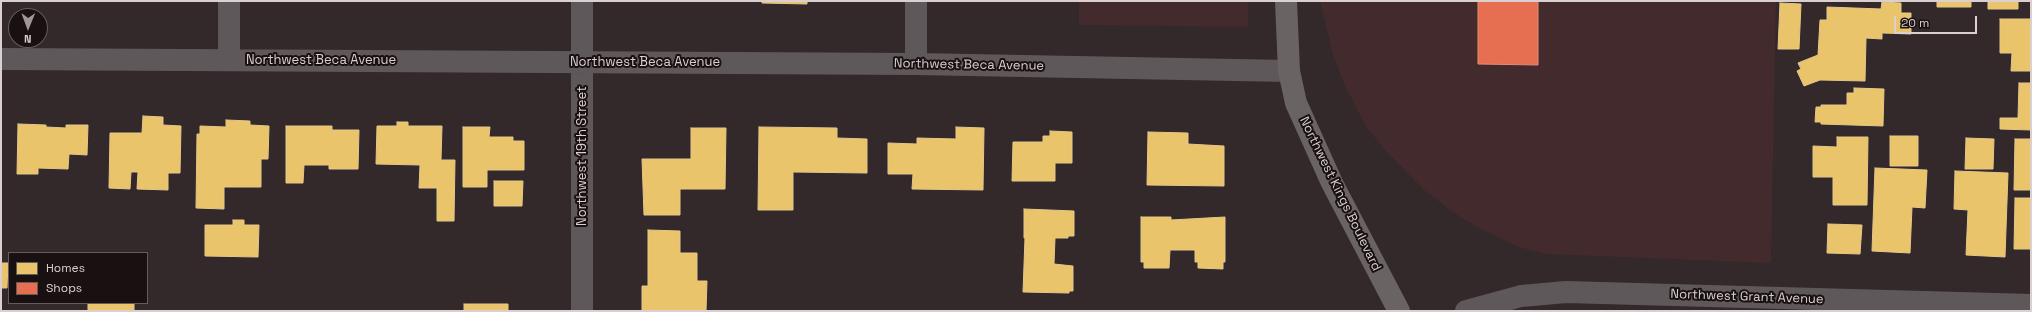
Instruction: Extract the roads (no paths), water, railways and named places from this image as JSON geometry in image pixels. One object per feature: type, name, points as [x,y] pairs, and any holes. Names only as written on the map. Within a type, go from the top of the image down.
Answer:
[{"type":"main road","name":"Northwest Kings Boulevard","points":[[1286,1],[1289,71],[1296,103],[1306,130],[1332,183],[1399,311]]},
{"type":"street","points":[[229,1],[229,60]]},
{"type":"street","name":"Northwest 19th Street","points":[[582,1],[582,311]]},
{"type":"street","points":[[916,1],[916,64]]},
{"type":"street","name":"Northwest Beca Avenue","points":[[1,59],[916,64],[1289,71]]},
{"type":"street","name":"Northwest Grant Avenue","points":[[1466,311],[1521,296],[1566,292],[2031,305]]}]
